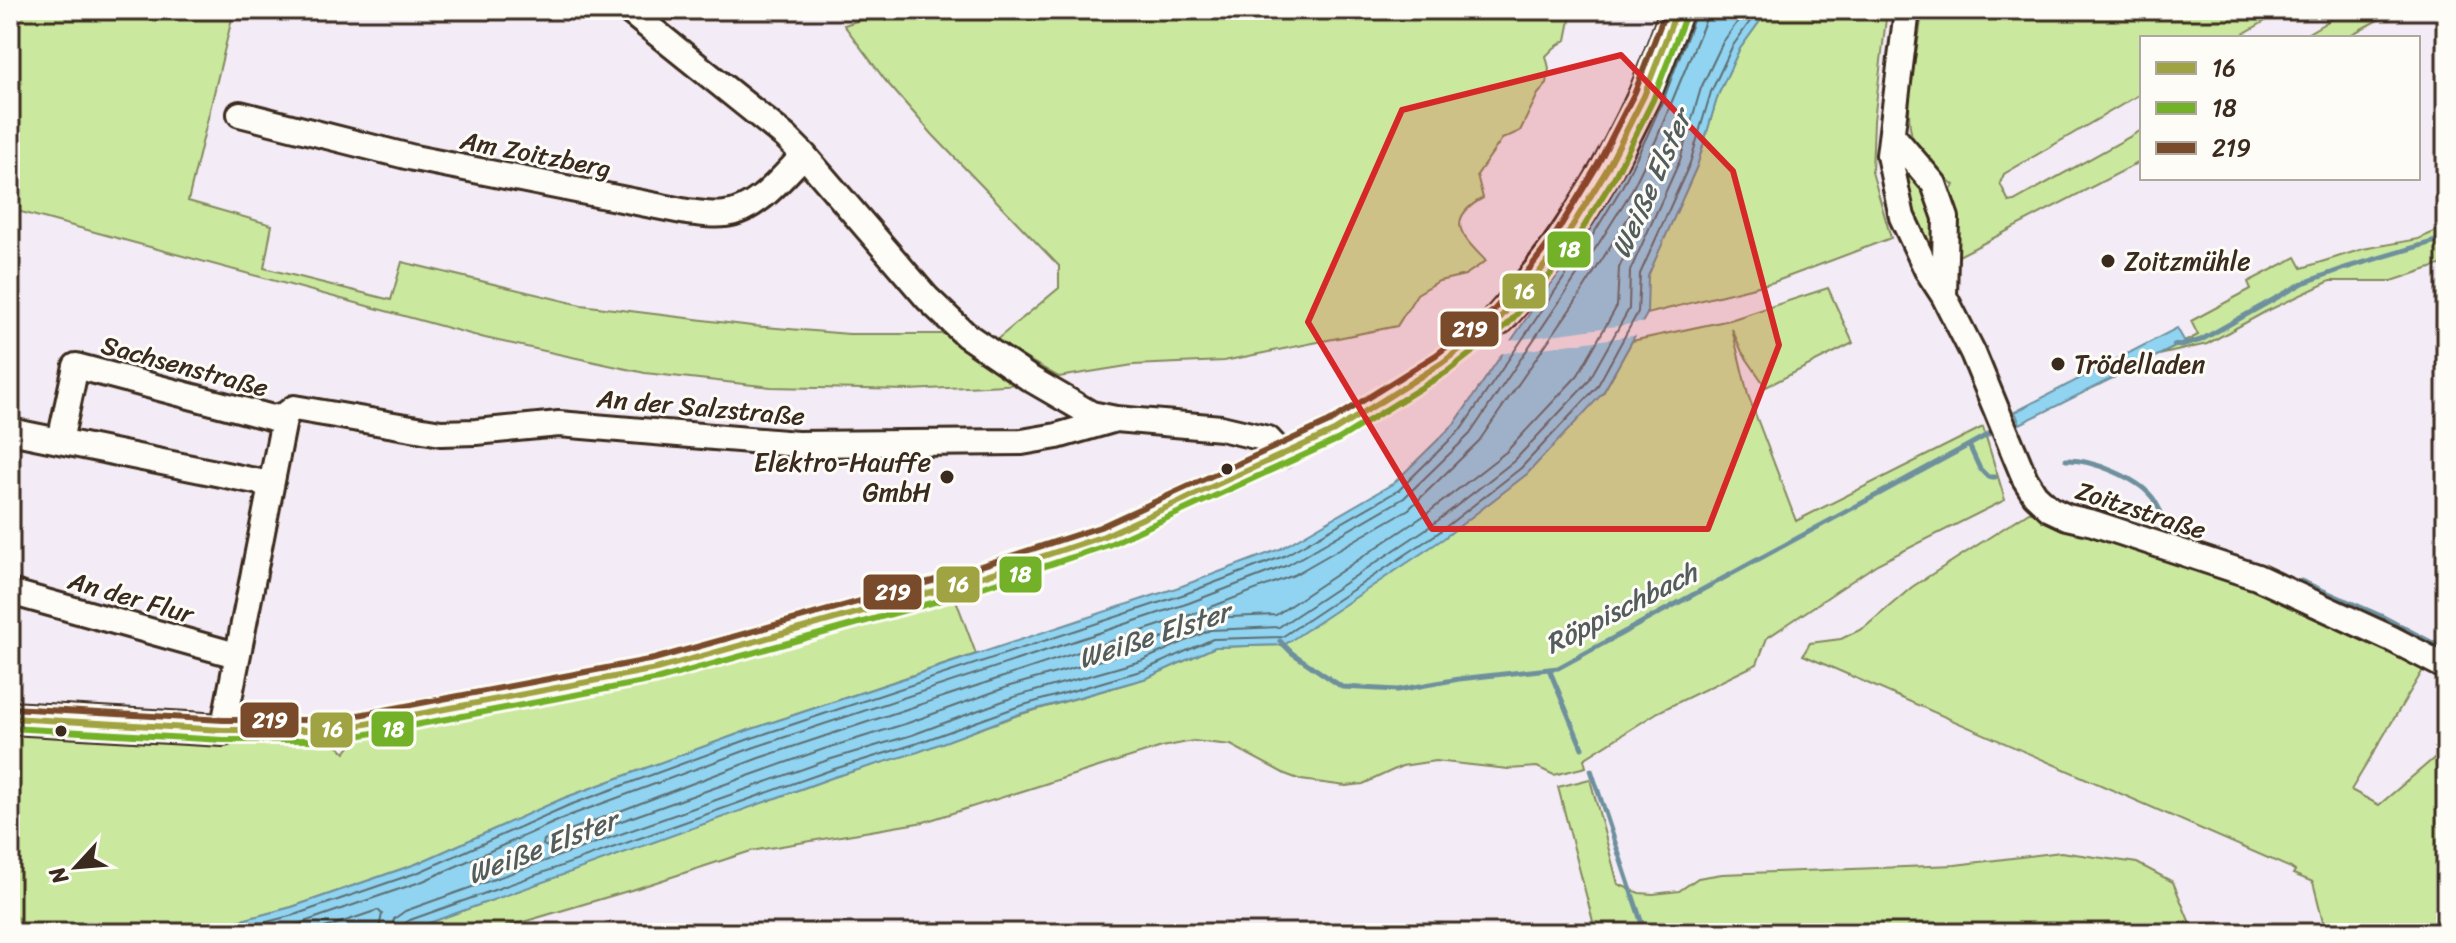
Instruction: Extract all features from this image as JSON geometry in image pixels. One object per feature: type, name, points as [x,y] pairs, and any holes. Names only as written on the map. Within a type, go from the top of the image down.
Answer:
[{"type":"main road","points":[[1500,318],[1563,241],[1606,171],[1644,96],[1677,10]]},
{"type":"main road","points":[[10,718],[223,730]]},
{"type":"street","points":[[628,10],[786,137],[927,298],[966,335],[1029,378],[1091,414],[1221,428],[1268,439],[1283,455]]},
{"type":"street","name":"Zoitzstraße","points":[[1907,10],[1889,155],[1902,217],[1973,353],[2004,431],[2035,495],[2050,509],[2067,517],[2257,577],[2446,667]]},
{"type":"street","name":"Am Zoitzberg","points":[[240,114],[414,158],[687,212],[725,215],[744,209],[766,193],[804,155]]},
{"type":"street","name":"Zoitzstraße","points":[[1893,136],[1934,184],[1946,218],[1944,296]]},
{"type":"street","name":"Sachsenstraße","points":[[60,441],[76,366],[273,418],[285,415],[223,730]]},
{"type":"street","name":"An der Salzstraße","points":[[285,415],[294,408],[441,433],[559,424],[797,444],[1022,442],[1057,436],[1116,419]]},
{"type":"street","points":[[10,431],[270,484]]},
{"type":"street","name":"An der Flur","points":[[10,592],[236,655]]},
{"type":"highlighted area","points":[[1621,55],[1733,171],[1779,345],[1708,529],[1432,529],[1308,322],[1402,110]]},
{"type":"green space","points":[[234,10],[188,201],[272,225],[264,268],[391,300],[402,262],[581,305],[752,326],[849,334],[948,334],[1024,384],[909,390],[771,387],[645,373],[485,338],[10,209],[10,11]]},
{"type":"green space","points":[[892,10],[1572,10],[1566,40],[1546,56],[1549,68],[1547,84],[1538,94],[1520,131],[1502,139],[1477,175],[1483,198],[1463,214],[1460,221],[1464,236],[1486,261],[1465,275],[1439,281],[1417,294],[1397,326],[1224,361],[1133,365],[1059,377],[995,341],[1059,288],[1059,266],[933,135],[885,80],[844,25]]},
{"type":"green space","points":[[1768,10],[1887,10],[1874,121],[1872,172],[1891,238],[1774,282],[1647,314],[1647,276],[1697,166],[1718,95],[1739,50]]},
{"type":"green space","points":[[1922,10],[2284,10],[2239,36],[2140,36],[2140,94],[2004,174],[2000,183],[2009,202],[2014,201],[2140,131],[2140,162],[1953,259],[1954,207],[1950,192],[1954,185],[1920,153],[1910,125],[1910,93]]},
{"type":"green space","points":[[2347,10],[2396,10],[2349,36],[2303,36]]},
{"type":"green space","points":[[1898,155],[1938,216],[1936,259],[1923,253]]},
{"type":"green space","points":[[2446,227],[2446,263],[2392,281],[2330,281],[2207,344],[2159,355],[2198,335],[2191,321],[2251,289],[2248,282],[2296,257],[2302,268],[2363,249],[2418,239]]},
{"type":"green space","points":[[1828,288],[1853,343],[1766,387],[1742,352],[1732,329],[1748,395],[1796,521],[1983,427],[2005,500],[1877,564],[1767,638],[1757,664],[1658,712],[1584,759],[1586,767],[1554,775],[1537,767],[1508,769],[1435,761],[1402,766],[1363,784],[1346,786],[1301,780],[1231,745],[1193,741],[1162,747],[924,822],[751,851],[486,933],[401,933],[834,777],[919,751],[1018,715],[1147,678],[1215,647],[1284,645],[1603,393],[1632,341],[1730,320]]},
{"type":"green space","points":[[2029,512],[2252,586],[2425,667],[2351,790],[2379,805],[2446,748],[2446,933],[2326,933],[2313,882],[2293,874],[2295,871],[2291,868],[1803,655],[1810,643],[1841,639],[1864,628],[1912,587]]},
{"type":"green space","points":[[953,592],[976,654],[749,730],[564,798],[416,864],[292,907],[192,933],[10,933],[10,731],[334,742],[345,753],[361,733],[654,680]]},
{"type":"green space","points":[[1590,779],[1618,884],[1639,893],[1679,891],[1698,878],[1722,874],[1955,865],[2061,852],[2137,863],[2173,882],[2194,933],[1596,933],[1558,787]]},
{"type":"water","name":"Weiße Elster","points":[[1690,10],[1768,10],[1739,50],[1718,95],[1697,166],[1648,276],[1647,314],[1603,393],[1527,474],[1443,539],[1284,645],[1215,647],[1147,678],[1019,714],[918,752],[834,777],[401,933],[192,933],[292,907],[416,864],[564,798],[749,730],[1182,586],[1280,549],[1394,483],[1455,423],[1584,234],[1615,183]]},
{"type":"water","points":[[2177,328],[2185,342],[2020,424],[2015,412]]},
{"type":"pier","points":[[1646,322],[1639,335],[1498,354],[1507,341]]},
{"type":"waterway","points":[[2174,345],[2201,340],[2303,283],[2446,238]]},
{"type":"waterway","points":[[1969,445],[1996,430]]},
{"type":"waterway","name":"Röppischbach","points":[[1280,641],[1292,653],[1342,687],[1398,690],[1459,679],[1558,668],[1969,445],[1980,469],[1988,477],[1995,477]]},
{"type":"waterway","name":"Röppischbach","points":[[2066,460],[2100,466],[2136,483],[2153,499],[2162,514]]},
{"type":"waterway","name":"Röppischbach","points":[[2301,581],[2381,616],[2446,650]]},
{"type":"waterway","points":[[1549,669],[1582,748]]},
{"type":"waterway","points":[[1591,770],[1645,933]]},
{"type":"transit line","name":"219","points":[[11,708],[223,720],[329,720],[654,659],[950,576],[1100,527],[1329,422],[1436,355],[1493,311],[1555,235],[1597,166],[1635,92],[1666,10]]},
{"type":"transit line","name":"16","points":[[10,718],[223,730],[330,730],[355,726],[656,669],[953,586],[1104,536],[1334,431],[1442,363],[1500,318],[1563,241],[1606,171],[1644,96],[1677,10]]},
{"type":"transit line","name":"18","points":[[10,728],[223,740],[330,740],[357,736],[659,679],[956,596],[1108,545],[1339,439],[1448,371],[1507,325],[1572,246],[1615,176],[1653,100],[1686,14]]},
{"type":"place","name":"Zoitzmühle","points":[[2108,261]]},
{"type":"place","name":"Trödelladen","points":[[2058,364]]},
{"type":"place","name":"Elektro-Hauffe GmbH","points":[[947,477]]}]
